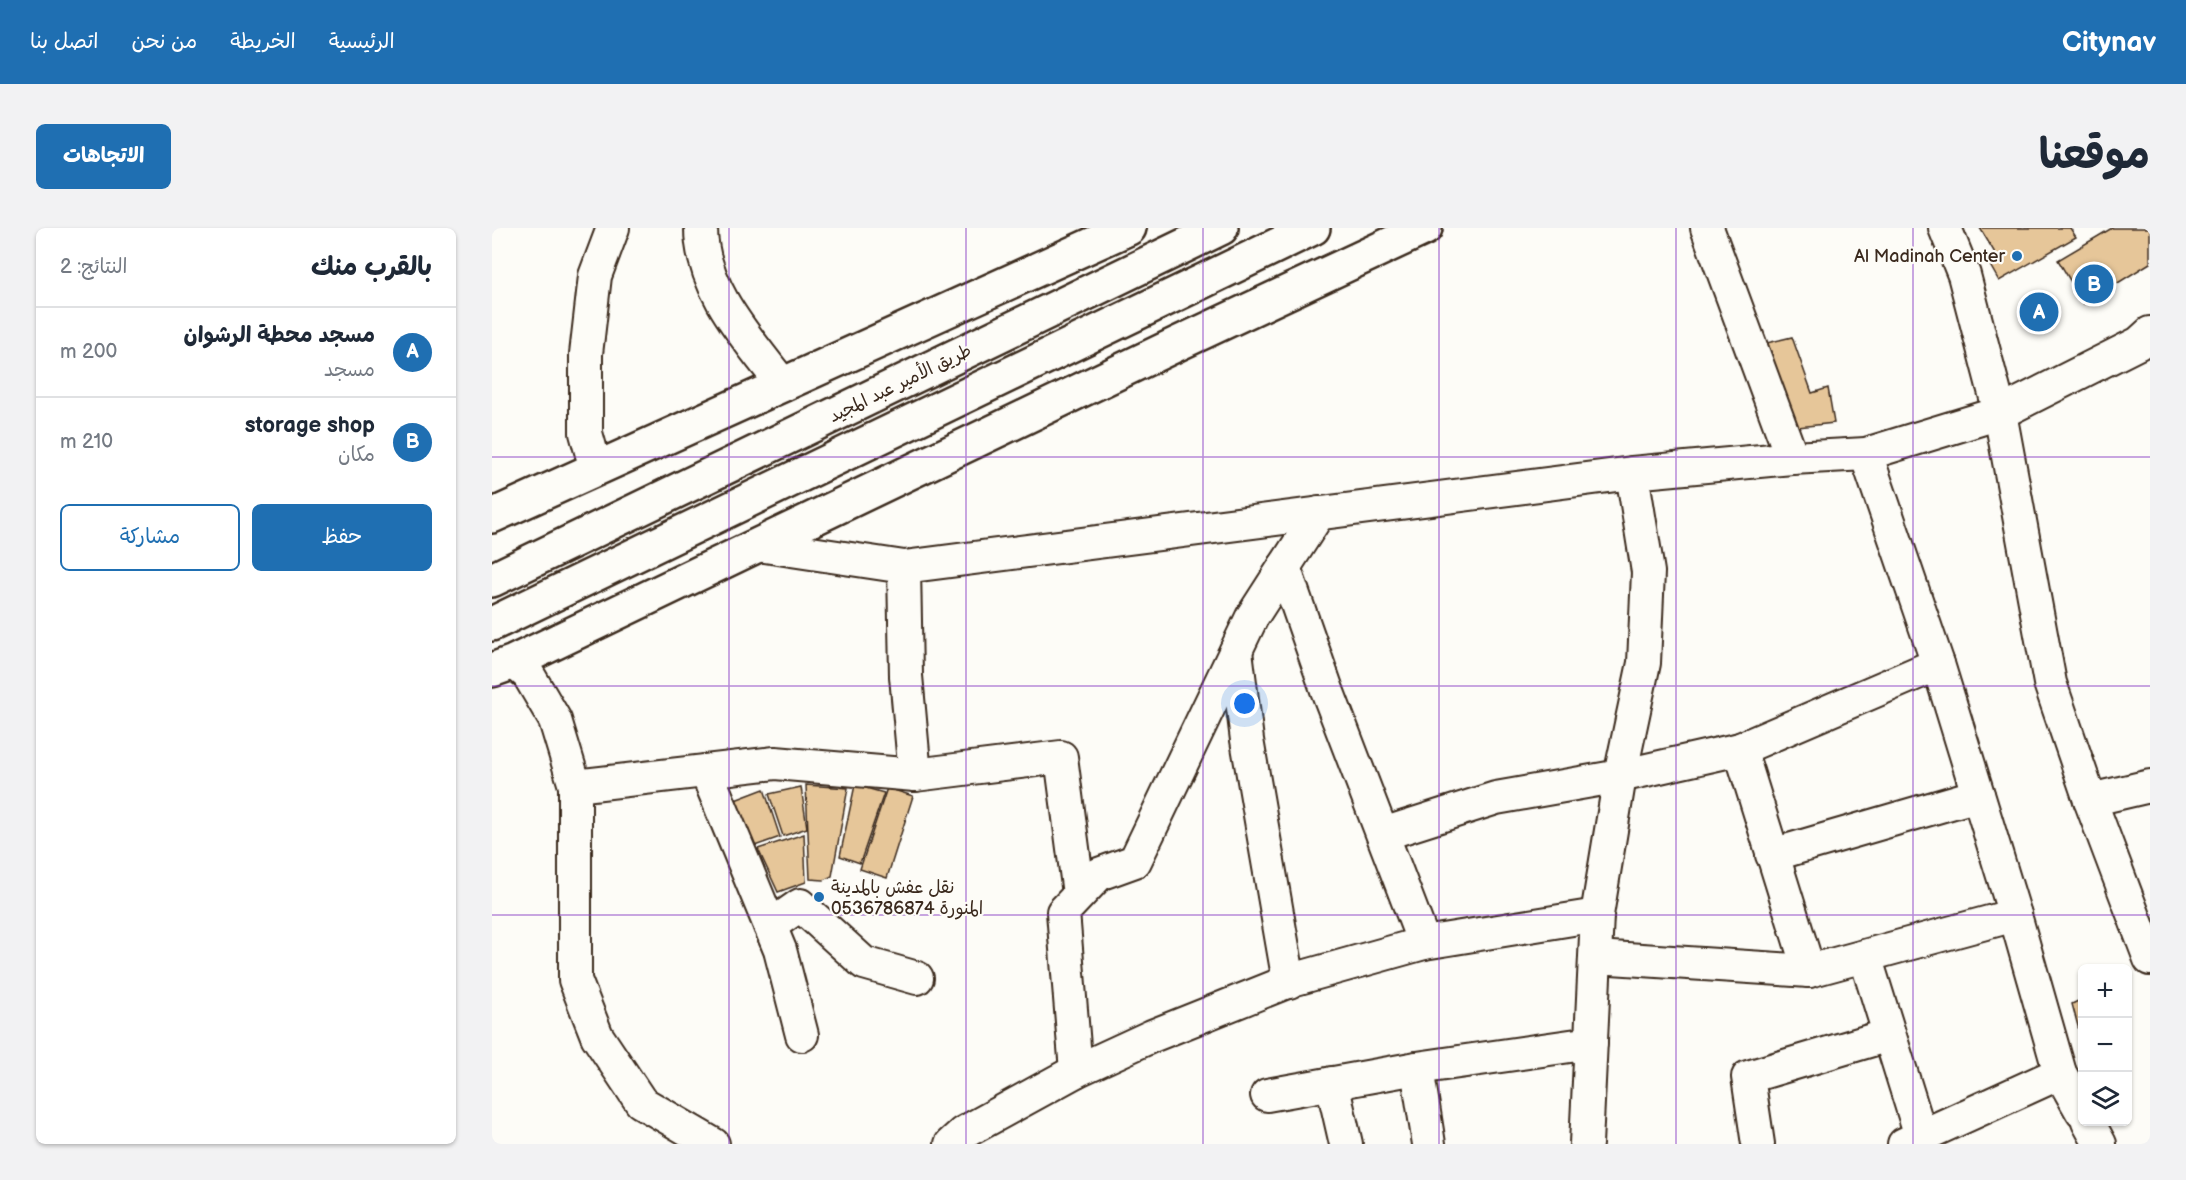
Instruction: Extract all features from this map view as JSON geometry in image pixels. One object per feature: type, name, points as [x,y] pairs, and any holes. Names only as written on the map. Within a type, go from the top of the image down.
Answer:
[{"type":"main road","points":[[492,516],[1129,228]]},
{"type":"main road","name":"طريق الأمير عبد المجيد","points":[[492,580],[1221,228]]},
{"type":"main road","points":[[492,624],[1313,228]]},
{"type":"main road","points":[[503,666],[1425,228]]},
{"type":"street","points":[[596,469],[586,433],[586,354],[595,276],[613,228]]},
{"type":"street","points":[[701,228],[701,248],[723,305],[783,385]]},
{"type":"street","points":[[1707,228],[1792,458]]},
{"type":"street","points":[[1945,228],[1964,275],[2000,413],[2050,683],[2090,800],[2150,959]]},
{"type":"street","points":[[758,545],[904,567],[1632,473],[1792,458],[1866,454],[2000,413],[2146,346]]},
{"type":"street","points":[[1866,454],[1938,664],[2015,915],[2060,1073],[2078,1105]]},
{"type":"street","points":[[1586,1144],[1597,915],[1620,776],[1644,663],[1648,572],[1632,473]]},
{"type":"street","points":[[1076,1071],[1063,912],[1099,874],[1135,861],[1252,617],[1319,513]]},
{"type":"street","points":[[904,567],[906,676],[915,775]]},
{"type":"street","points":[[1284,567],[1327,690],[1424,943]]},
{"type":"street","points":[[1236,651],[1246,740],[1288,982]]},
{"type":"street","points":[[1383,834],[1496,798],[1620,776],[1740,749],[1938,664]]},
{"type":"street","points":[[503,666],[528,674],[555,720],[575,786],[575,980],[597,1036],[641,1102],[713,1144]]},
{"type":"street","points":[[1740,749],[1809,971]]},
{"type":"street","points":[[575,786],[775,763],[915,775],[1060,757],[1079,894]]},
{"type":"street","points":[[706,771],[780,950],[802,1035]]},
{"type":"street","points":[[2090,800],[2150,786]]},
{"type":"street","points":[[1772,855],[1978,795]]},
{"type":"street","points":[[770,926],[800,905],[864,963],[917,978]]},
{"type":"street","points":[[951,1144],[963,1133],[1076,1071],[1152,1036],[1288,982],[1424,943],[1597,915]]},
{"type":"street","points":[[1596,957],[1809,971],[2015,915]]},
{"type":"street","points":[[1865,956],[1890,1035],[1912,1140],[2060,1073]]},
{"type":"street","points":[[1758,1144],[1748,1077],[1890,1035]]},
{"type":"street","points":[[1267,1095],[1417,1068],[1591,1043]]},
{"type":"street","points":[[1417,1068],[1429,1144]]},
{"type":"street","points":[[1332,1083],[1346,1144]]},
{"type":"street","points":[[2090,1126],[2100,1144]]},
{"type":"building","name":"Al Madinah Center","points":[[1980,228],[2070,228],[2076,237],[1999,281],[1987,260],[1995,253]]},
{"type":"building","points":[[2112,228],[2150,228],[2150,263],[2084,304],[2058,260]]},
{"type":"building","points":[[1792,337],[1812,393],[1828,388],[1834,423],[1789,428],[1758,345]]},
{"type":"building","points":[[806,785],[848,788],[832,876],[824,880],[810,879]]},
{"type":"building","points":[[855,785],[884,793],[860,863],[840,856]]},
{"type":"building","points":[[801,787],[807,828],[783,836],[769,794]]},
{"type":"building","points":[[887,788],[913,796],[887,878],[860,869]]},
{"type":"building","points":[[764,789],[780,837],[749,848],[730,802]]},
{"type":"building","points":[[804,834],[806,882],[778,892],[758,849]]},
{"type":"building","points":[[2078,1001],[2078,1026],[2072,1004]]},
{"type":"place","name":"Al Madinah Center","points":[[2017,256]]},
{"type":"place","name":"storage shop","points":[[2094,284]]},
{"type":"place","name":"مسجد محطة الرشوان","points":[[2039,312]]},
{"type":"place","name":"نقل عفش بالمدينة المنورة 0536786874","points":[[819,897]]}]
